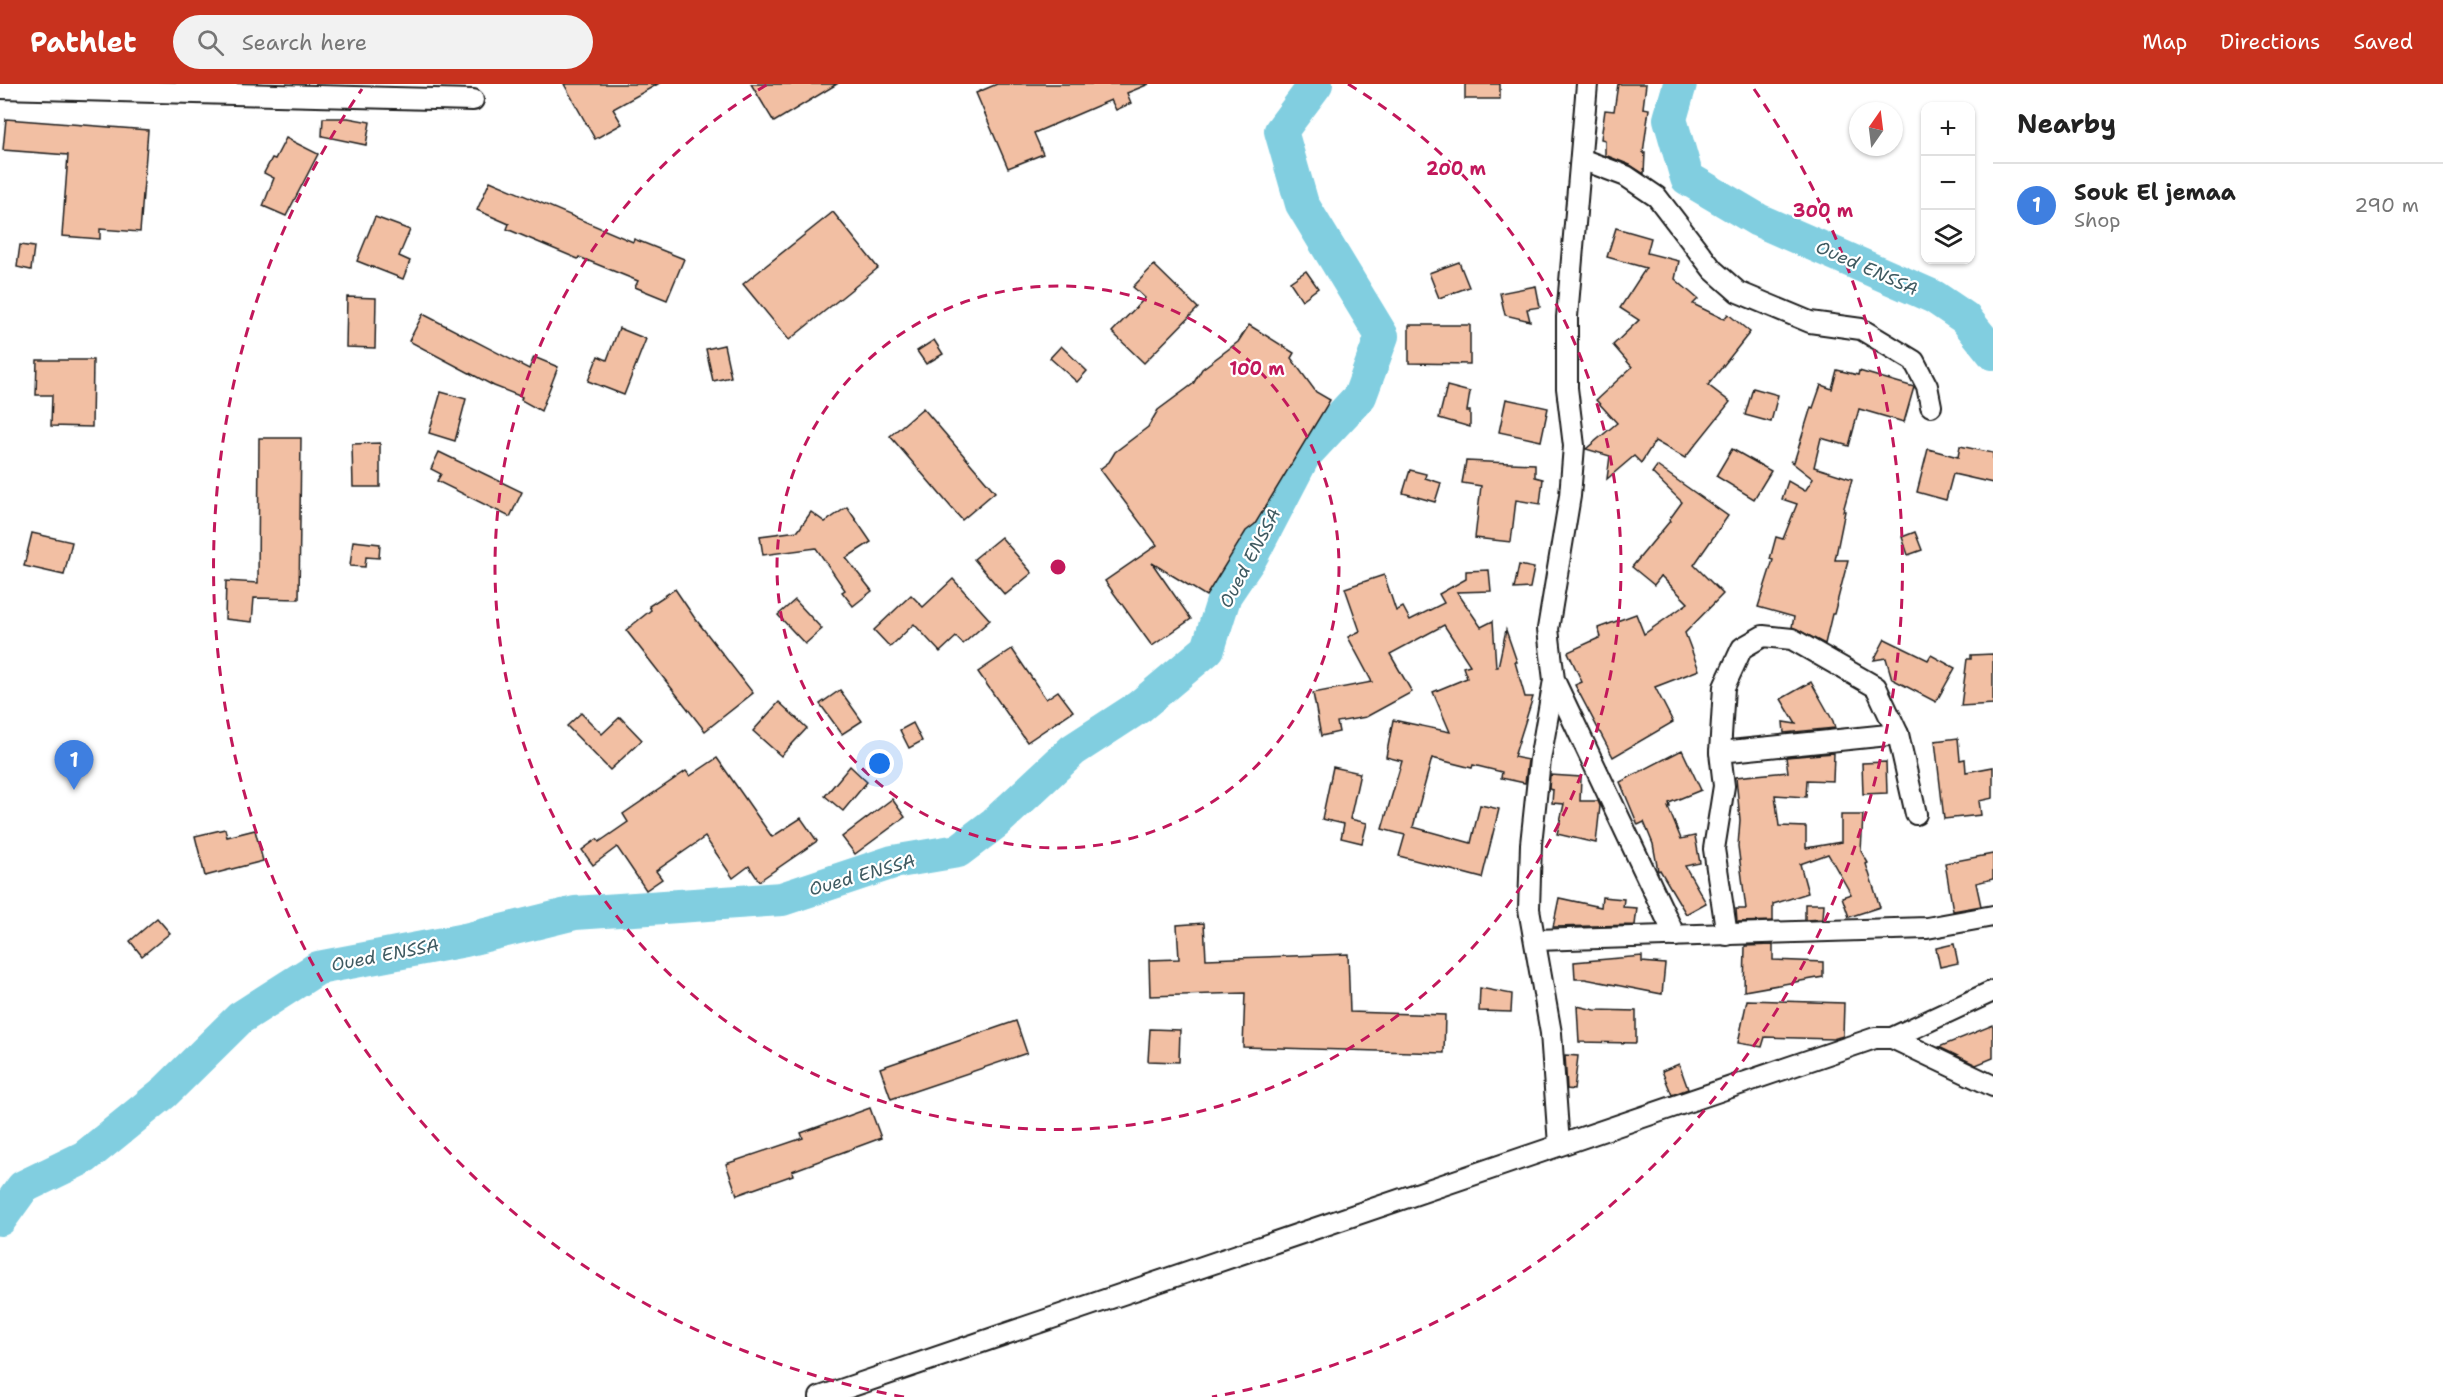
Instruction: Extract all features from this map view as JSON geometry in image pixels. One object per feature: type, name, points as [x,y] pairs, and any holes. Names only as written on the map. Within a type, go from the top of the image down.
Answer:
[{"type":"street","points":[[1559,1145],[1551,1033],[1529,909],[1531,844],[1540,760],[1554,680],[1548,629],[1570,496],[1574,446],[1568,388],[1567,317],[1587,84]]},
{"type":"street","points":[[0,88],[473,100]]},
{"type":"street","points":[[1581,159],[1626,176],[1657,197],[1713,270],[1738,292],[1810,322],[1861,329],[1914,361],[1927,386],[1931,406]]},
{"type":"street","points":[[1727,935],[1714,849],[1724,786],[1720,752],[1724,687],[1742,648],[1762,636],[1792,639],[1876,687],[1898,734],[1916,814]]},
{"type":"street","points":[[1554,680],[1675,936]]},
{"type":"street","points":[[1720,752],[1898,734]]},
{"type":"street","points":[[1535,940],[1927,928],[1993,916]]},
{"type":"street","points":[[820,1397],[1857,1044],[1875,1038],[1892,1038],[1993,991]]},
{"type":"street","points":[[1892,1038],[1993,1086]]},
{"type":"building","points":[[564,84],[658,84],[613,109],[622,124],[595,139]]},
{"type":"building","points":[[751,84],[837,84],[774,122]]},
{"type":"building","points":[[997,84],[1149,84],[1127,93],[1131,103],[1116,110],[1111,100],[1034,133],[1043,154],[1008,168],[976,93]]},
{"type":"building","points":[[1465,84],[1500,84],[1500,99],[1465,99]]},
{"type":"building","points":[[1618,84],[1646,84],[1643,108],[1649,109],[1643,153],[1645,153],[1644,174],[1630,165],[1605,155],[1605,140],[1601,139],[1605,110],[1614,111]]},
{"type":"building","points":[[323,118],[348,118],[370,122],[366,145],[322,136]]},
{"type":"building","points":[[6,119],[148,130],[140,232],[100,229],[100,239],[62,236],[68,155],[3,150]]},
{"type":"building","points":[[286,138],[318,154],[286,216],[263,206],[274,178],[264,173],[272,158],[275,159]]},
{"type":"building","points":[[490,181],[633,242],[634,239],[684,259],[667,300],[635,287],[638,281],[507,229],[509,224],[477,210]]},
{"type":"building","points":[[833,212],[878,268],[789,340],[743,284]]},
{"type":"building","points":[[375,217],[410,230],[399,256],[410,261],[403,279],[357,261]]},
{"type":"building","points":[[1616,228],[1651,238],[1647,253],[1679,261],[1675,279],[1698,299],[1693,304],[1724,319],[1728,314],[1750,332],[1708,385],[1730,402],[1685,458],[1655,441],[1641,463],[1634,456],[1607,479],[1610,456],[1586,449],[1617,423],[1596,400],[1632,367],[1613,345],[1639,320],[1620,308],[1646,268],[1607,257]]},
{"type":"building","points":[[20,245],[34,247],[31,270],[17,267]]},
{"type":"building","points":[[1459,262],[1469,287],[1439,298],[1429,273]]},
{"type":"building","points":[[1154,265],[1198,308],[1144,363],[1112,332],[1145,298],[1133,287]]},
{"type":"building","points":[[1306,271],[1318,288],[1302,300],[1290,282]]},
{"type":"building","points":[[1536,286],[1540,307],[1527,309],[1530,321],[1505,315],[1500,293]]},
{"type":"building","points":[[347,297],[376,298],[375,348],[346,347]]},
{"type":"building","points":[[423,314],[529,369],[534,357],[558,367],[541,411],[521,400],[522,397],[494,386],[409,341]]},
{"type":"building","points":[[1249,325],[1294,353],[1291,358],[1316,392],[1330,400],[1255,524],[1246,531],[1206,596],[1152,563],[1191,619],[1152,646],[1105,581],[1157,545],[1100,469],[1109,462],[1115,452],[1148,427],[1158,410],[1193,384],[1202,369],[1238,342]]},
{"type":"building","points":[[1409,325],[1470,325],[1470,364],[1409,363]]},
{"type":"building","points":[[619,328],[646,339],[624,395],[588,381],[598,356],[607,360]]},
{"type":"building","points":[[934,340],[943,354],[926,364],[917,351]]},
{"type":"building","points":[[724,345],[731,377],[713,381],[706,349]]},
{"type":"building","points":[[1061,346],[1087,371],[1077,382],[1050,358]]},
{"type":"building","points":[[37,360],[93,360],[92,427],[51,426],[52,395],[36,395]]},
{"type":"building","points":[[1837,370],[1858,375],[1859,371],[1914,387],[1904,422],[1859,409],[1849,446],[1821,438],[1814,467],[1852,479],[1843,511],[1845,511],[1835,560],[1848,560],[1825,644],[1792,627],[1794,617],[1758,607],[1773,560],[1770,559],[1776,537],[1783,539],[1797,504],[1782,499],[1788,481],[1805,491],[1813,479],[1790,461],[1794,462],[1811,407],[1813,408],[1821,385],[1832,389]]},
{"type":"building","points":[[1447,386],[1470,392],[1467,411],[1470,411],[1470,427],[1439,418]]},
{"type":"building","points":[[1753,388],[1778,395],[1771,422],[1745,415]]},
{"type":"building","points":[[441,392],[466,399],[455,441],[429,433]]},
{"type":"building","points":[[1506,399],[1548,408],[1541,441],[1499,432]]},
{"type":"building","points":[[923,408],[995,492],[962,520],[890,436]]},
{"type":"building","points":[[259,438],[301,438],[299,599],[254,598],[252,622],[225,619],[226,581],[258,583]]},
{"type":"building","points":[[380,443],[380,487],[353,487],[352,444]]},
{"type":"building","points":[[1960,446],[1993,453],[1993,483],[1953,474],[1946,500],[1917,492],[1928,449],[1958,457]]},
{"type":"building","points":[[1732,449],[1771,471],[1754,499],[1716,476]]},
{"type":"building","points":[[439,452],[522,492],[510,517],[437,481],[441,474],[431,469]]},
{"type":"building","points":[[1466,461],[1535,464],[1535,477],[1543,479],[1540,504],[1516,500],[1511,542],[1475,538],[1481,486],[1462,483]]},
{"type":"building","points":[[1657,466],[1728,516],[1694,565],[1723,594],[1685,633],[1699,670],[1655,687],[1673,722],[1613,757],[1575,685],[1582,682],[1568,652],[1601,637],[1598,628],[1636,614],[1644,634],[1688,603],[1661,576],[1654,585],[1632,567],[1670,521],[1682,502],[1652,473]]},
{"type":"building","points":[[1410,470],[1426,474],[1425,478],[1441,483],[1435,502],[1403,493]]},
{"type":"building","points":[[847,507],[871,542],[846,558],[872,591],[853,606],[842,592],[845,590],[816,548],[763,555],[760,536],[798,531],[811,512],[825,522]]},
{"type":"building","points":[[1915,532],[1922,550],[1908,555],[1902,537]]},
{"type":"building","points":[[32,533],[72,542],[64,575],[24,566]]},
{"type":"building","points":[[1001,537],[1032,573],[1005,595],[974,559]]},
{"type":"building","points":[[353,541],[380,544],[379,558],[366,557],[365,567],[350,566]]},
{"type":"building","points":[[1519,565],[1534,568],[1530,588],[1514,589]]},
{"type":"building","points":[[1489,570],[1491,591],[1457,592],[1481,627],[1493,621],[1496,667],[1498,667],[1506,630],[1517,662],[1515,662],[1525,697],[1533,697],[1514,757],[1528,760],[1525,783],[1501,778],[1502,772],[1473,765],[1472,768],[1432,758],[1413,827],[1471,843],[1480,805],[1499,809],[1482,878],[1399,856],[1405,835],[1382,829],[1402,761],[1386,757],[1393,720],[1450,732],[1433,692],[1467,678],[1463,667],[1470,665],[1444,625],[1390,654],[1412,692],[1366,717],[1337,722],[1339,732],[1321,736],[1313,693],[1372,682],[1348,637],[1360,631],[1345,588],[1384,575],[1396,611],[1403,607],[1410,620],[1444,603],[1439,594],[1466,579],[1466,571]]},
{"type":"building","points":[[953,579],[990,620],[963,644],[956,637],[940,652],[914,624],[890,647],[874,630],[911,595],[923,607]]},
{"type":"building","points":[[675,589],[753,693],[705,731],[626,630],[651,610],[649,606]]},
{"type":"building","points":[[795,600],[822,629],[805,644],[778,615]]},
{"type":"building","points":[[1885,639],[1928,660],[1931,655],[1955,668],[1936,702],[1892,679],[1886,658],[1874,660]]},
{"type":"building","points":[[1012,649],[1046,699],[1058,691],[1073,711],[1027,742],[978,672]]},
{"type":"building","points":[[1993,654],[1993,704],[1961,706],[1967,659],[1971,659],[1971,655]]},
{"type":"building","points":[[1811,682],[1835,728],[1784,733],[1783,722],[1796,724],[1781,699]]},
{"type":"building","points":[[840,690],[862,721],[842,734],[820,704]]},
{"type":"building","points":[[779,702],[807,728],[781,756],[753,731]]},
{"type":"building","points":[[581,713],[602,734],[620,717],[642,740],[610,770],[567,726]]},
{"type":"building","points":[[913,723],[922,741],[909,748],[900,730]]},
{"type":"building","points":[[1958,738],[1960,760],[1965,759],[1966,772],[1993,767],[1993,798],[1979,801],[1981,815],[1944,819],[1935,741]]},
{"type":"building","points":[[1682,750],[1701,790],[1669,803],[1670,807],[1668,807],[1681,839],[1695,836],[1700,863],[1685,866],[1706,903],[1686,914],[1660,870],[1658,871],[1653,844],[1644,822],[1638,825],[1620,782]]},
{"type":"building","points":[[1834,753],[1833,781],[1807,780],[1806,797],[1775,795],[1779,826],[1806,827],[1806,848],[1841,842],[1841,815],[1863,815],[1861,851],[1868,863],[1866,864],[1880,907],[1849,917],[1842,897],[1851,894],[1828,854],[1800,864],[1808,893],[1773,904],[1773,921],[1737,922],[1736,909],[1746,909],[1738,846],[1740,820],[1736,777],[1788,772],[1786,757]]},
{"type":"building","points":[[717,758],[772,837],[801,818],[817,841],[759,881],[749,866],[733,878],[705,837],[656,871],[662,879],[646,890],[617,847],[593,865],[582,850],[597,839],[599,842],[628,822],[623,814],[686,771],[690,776]]},
{"type":"building","points":[[1886,762],[1887,793],[1863,794],[1862,763]]},
{"type":"building","points":[[850,766],[867,782],[843,811],[825,796]]},
{"type":"building","points":[[1333,767],[1360,773],[1350,819],[1367,823],[1362,843],[1341,838],[1344,824],[1322,819]]},
{"type":"building","points":[[1550,775],[1581,777],[1580,801],[1598,801],[1600,806],[1596,843],[1557,834],[1564,804],[1552,803],[1553,790],[1549,789]]},
{"type":"building","points":[[892,799],[905,817],[855,854],[842,837]]},
{"type":"building","points":[[225,829],[227,837],[255,830],[263,861],[205,876],[195,836]]},
{"type":"building","points":[[1993,854],[1993,879],[1976,883],[1981,906],[1953,911],[1945,863]]},
{"type":"building","points":[[1602,897],[1624,899],[1623,907],[1637,908],[1635,925],[1553,927],[1559,898],[1601,907]]},
{"type":"building","points":[[1805,904],[1824,904],[1823,919],[1805,920]]},
{"type":"building","points":[[157,918],[170,933],[142,956],[130,941]]},
{"type":"building","points":[[1204,923],[1206,959],[1348,954],[1350,1012],[1445,1015],[1444,1053],[1243,1047],[1245,993],[1150,996],[1149,960],[1179,959],[1177,925]]},
{"type":"building","points":[[1954,944],[1958,963],[1940,967],[1936,948]]},
{"type":"building","points":[[1773,945],[1773,960],[1823,962],[1823,977],[1744,991],[1745,946]]},
{"type":"building","points":[[1642,956],[1642,962],[1665,964],[1662,994],[1575,979],[1574,962]]},
{"type":"building","points":[[1480,988],[1512,994],[1511,1012],[1479,1011]]},
{"type":"building","points":[[1747,1000],[1844,1003],[1843,1036],[1833,1039],[1765,1037],[1762,1047],[1738,1043]]},
{"type":"building","points":[[1577,1006],[1595,1010],[1636,1011],[1636,1043],[1579,1042]]},
{"type":"building","points":[[1016,1021],[1027,1053],[891,1099],[880,1068]]},
{"type":"building","points":[[1993,1025],[1993,1058],[1976,1065],[1939,1047]]},
{"type":"building","points":[[1150,1029],[1180,1030],[1179,1062],[1148,1061]]},
{"type":"building","points":[[1565,1055],[1578,1056],[1574,1090],[1567,1089]]},
{"type":"building","points":[[1679,1064],[1688,1089],[1672,1095],[1662,1071]]},
{"type":"building","points":[[870,1108],[881,1138],[792,1171],[793,1175],[737,1195],[726,1164],[803,1138],[801,1133]]},
{"type":"waterway","name":"Oued ENSSA","points":[[0,1219],[23,1187],[85,1157],[165,1092],[240,1018],[318,968],[465,940],[575,913],[782,899],[893,862],[958,851],[995,823],[1073,750],[1139,707],[1208,649],[1225,595],[1252,555],[1303,457],[1360,396],[1382,336],[1302,204],[1281,131],[1316,84]]},
{"type":"waterway","name":"Oued ENSSA","points":[[1680,84],[1670,119],[1687,178],[1758,220],[1934,297],[1965,318],[1993,353]]},
{"type":"place","name":"Souk El jemaa","points":[[74,790]]}]
